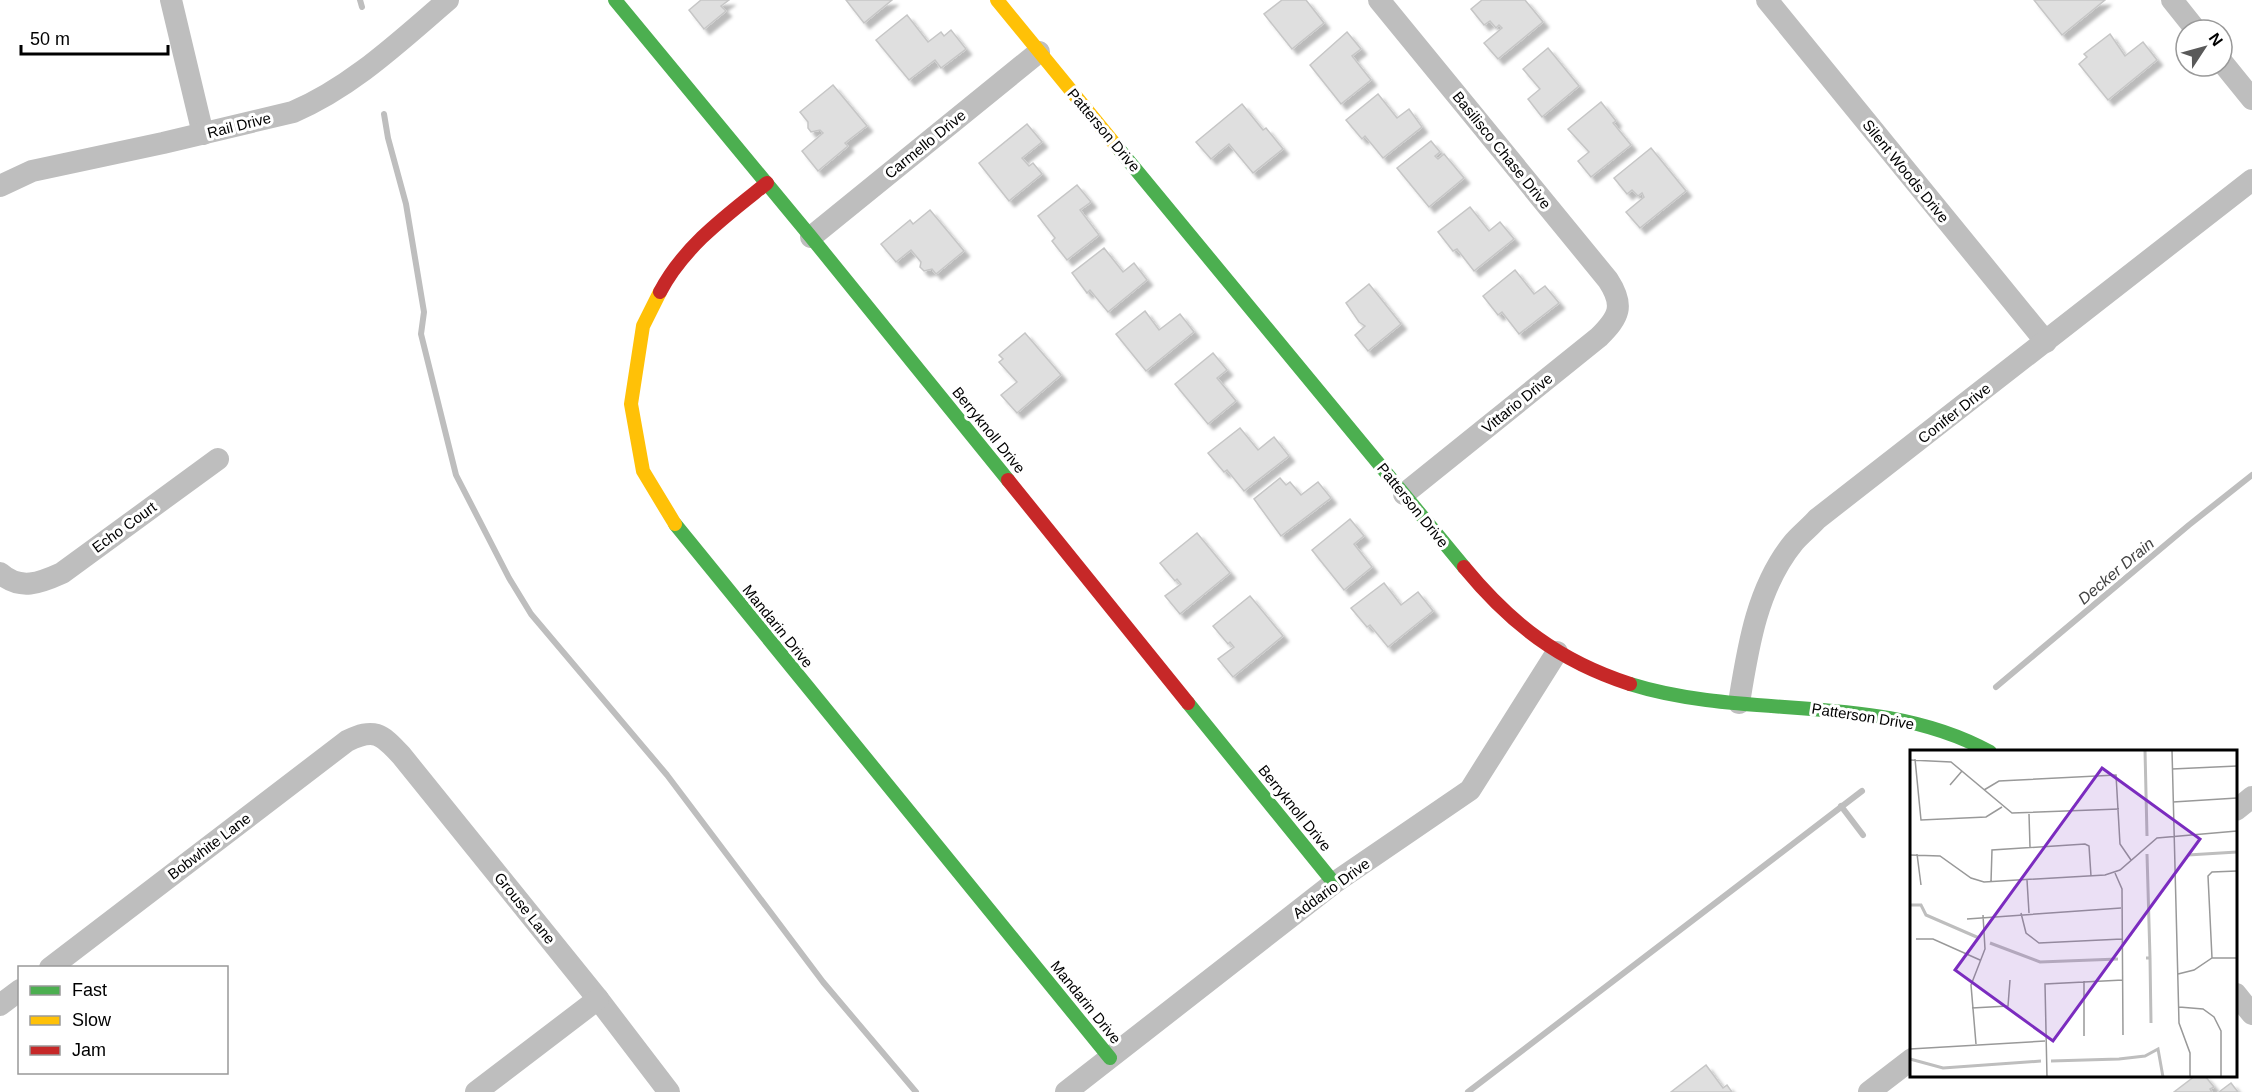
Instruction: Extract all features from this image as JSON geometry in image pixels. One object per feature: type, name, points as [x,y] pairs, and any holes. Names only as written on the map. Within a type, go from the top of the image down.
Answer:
[{"type":"street","points":[[171,0],[203,134]]},
{"type":"street","name":"Rail Drive","points":[[0,186],[32,171],[294,112],[313,104],[358,74],[448,0]]},
{"type":"street","name":"Berryknoll Drive","points":[[615,0],[811,237],[1334,883]]},
{"type":"street","name":"Patterson Drive","points":[[997,0],[1499,607],[1529,632],[1557,652],[1600,674],[1645,688],[1739,703],[1824,709],[1890,718],[1939,729],[1986,750]]},
{"type":"street","name":"Basilisco Chase Drive","points":[[1378,0],[1608,280],[1617,292],[1618,304]]},
{"type":"street","name":"Silent Woods Drive","points":[[1767,0],[2046,342]]},
{"type":"street","points":[[2172,0],[2186,18]]},
{"type":"street","name":"Carmello Drive","points":[[811,237],[1039,52]]},
{"type":"street","points":[[2234,77],[2252,99]]},
{"type":"street","name":"Conifer Drive","points":[[1739,703],[1746,656],[1762,599],[1776,568],[1794,542],[1817,519],[2252,180]]},
{"type":"street","name":"Mandarin Drive","points":[[766,183],[702,236],[667,279],[643,326],[631,404],[643,471],[680,532],[1110,1058]]},
{"type":"street","name":"Vittario Drive","points":[[1404,494],[1599,337],[1615,321],[1618,304]]},
{"type":"street","name":"Echo Court","points":[[0,573],[6,578],[25,585],[42,583],[62,573],[218,459]]},
{"type":"street","name":"Addario Drive","points":[[1066,1092],[1334,883],[1470,790],[1557,652]]},
{"type":"street","name":"Bobwhite Lane","points":[[53,966],[347,741],[362,734],[373,733]]},
{"type":"street","name":"Grouse Lane","points":[[373,733],[381,736],[401,754],[598,999],[669,1092]]},
{"type":"street","points":[[2237,808],[2252,797]]},
{"type":"street","points":[[0,1005],[18,992]]},
{"type":"street","points":[[2237,996],[2252,1014]]},
{"type":"street","points":[[476,1092],[598,999]]},
{"type":"street","points":[[1869,1092],[1910,1060]]},
{"type":"building","points":[[701,0],[729,0],[721,6],[726,11],[704,29],[689,10]]},
{"type":"building","points":[[846,0],[892,0],[864,23]]},
{"type":"building","points":[[1282,0],[1306,0],[1324,23],[1292,49],[1264,14]]},
{"type":"building","points":[[1482,0],[1525,0],[1543,22],[1498,59],[1484,43],[1502,28],[1499,25],[1496,28],[1490,21],[1484,25],[1471,9]]},
{"type":"building","points":[[2034,0],[2105,0],[2062,35]]},
{"type":"building","points":[[907,15],[928,42],[941,32],[944,36],[951,30],[966,49],[941,68],[935,60],[909,80],[876,40]]},
{"type":"building","points":[[1347,32],[1361,49],[1352,56],[1371,80],[1341,104],[1310,65]]},
{"type":"building","points":[[2110,34],[2125,56],[2143,42],[2157,60],[2108,100],[2079,64],[2087,57],[2084,54]]},
{"type":"building","points":[[1548,48],[1579,86],[1542,117],[1528,99],[1540,89],[1523,69]]},
{"type":"building","points":[[833,85],[867,126],[845,143],[848,146],[818,171],[802,151],[823,133],[820,130],[811,132],[808,122],[800,112]]},
{"type":"building","points":[[1378,94],[1397,118],[1409,109],[1422,127],[1383,158],[1365,136],[1362,139],[1346,120]]},
{"type":"building","points":[[1601,102],[1616,121],[1613,123],[1631,145],[1591,177],[1578,161],[1589,152],[1568,129]]},
{"type":"building","points":[[1242,104],[1263,130],[1266,128],[1283,149],[1253,173],[1229,144],[1211,159],[1196,142]]},
{"type":"building","points":[[1027,124],[1042,142],[1022,158],[1029,166],[1033,163],[1042,174],[1009,201],[979,163]]},
{"type":"building","points":[[1431,141],[1440,152],[1435,156],[1438,159],[1444,154],[1464,178],[1429,207],[1397,168]]},
{"type":"building","points":[[1651,148],[1686,191],[1640,228],[1626,212],[1644,197],[1642,193],[1638,196],[1632,190],[1627,194],[1614,178]]},
{"type":"building","points":[[1077,185],[1091,202],[1080,210],[1099,235],[1067,260],[1052,241],[1055,238],[1038,216]]},
{"type":"building","points":[[1470,207],[1489,231],[1500,222],[1514,239],[1474,271],[1457,249],[1453,251],[1438,232]]},
{"type":"building","points":[[930,210],[964,251],[936,274],[932,269],[924,271],[920,267],[921,262],[911,250],[896,262],[881,244],[910,220],[913,224]]},
{"type":"building","points":[[1104,248],[1123,272],[1134,263],[1147,280],[1108,312],[1090,290],[1087,293],[1072,273]]},
{"type":"building","points":[[1515,270],[1534,294],[1545,286],[1559,303],[1519,334],[1502,312],[1498,315],[1483,296]]},
{"type":"building","points":[[1369,284],[1401,324],[1368,351],[1355,335],[1365,326],[1359,322],[1346,303]]},
{"type":"building","points":[[1145,311],[1159,330],[1180,314],[1194,332],[1146,371],[1116,334]]},
{"type":"building","points":[[1025,333],[1061,375],[1017,413],[1001,395],[1017,382],[999,362],[1003,359],[999,355]]},
{"type":"building","points":[[1213,353],[1227,370],[1217,378],[1236,401],[1208,424],[1175,384]]},
{"type":"building","points":[[1240,428],[1258,450],[1274,437],[1289,456],[1244,491],[1227,470],[1224,472],[1208,453]]},
{"type":"building","points":[[1280,478],[1286,485],[1290,482],[1301,495],[1318,482],[1331,498],[1281,536],[1254,499]]},
{"type":"building","points":[[1350,519],[1364,536],[1354,544],[1372,567],[1344,590],[1312,550]]},
{"type":"building","points":[[1197,533],[1230,573],[1180,614],[1165,596],[1181,584],[1177,579],[1175,581],[1160,563]]},
{"type":"building","points":[[1384,583],[1401,605],[1418,592],[1433,611],[1388,647],[1370,625],[1367,627],[1351,608]]},
{"type":"building","points":[[1250,596],[1283,636],[1233,677],[1218,659],[1234,647],[1230,642],[1228,644],[1213,626]]},
{"type":"building","points":[[1706,1065],[1723,1088],[1727,1085],[1732,1092],[1671,1092]]},
{"type":"building","points":[[2194,1077],[2206,1077],[2214,1087],[2210,1089],[2212,1092],[2174,1092]]},
{"type":"building","points":[[2231,1083],[2238,1092],[2219,1092]]},
{"type":"waterway","points":[[360,0],[362,7]]},
{"type":"waterway","points":[[384,114],[388,138],[406,204],[424,312],[421,334],[456,475],[509,578],[531,614],[667,775],[823,982],[916,1092]]},
{"type":"waterway","name":"Decker Drain","points":[[1996,687],[2252,475]]},
{"type":"waterway","points":[[1468,1092],[1862,791]]},
{"type":"waterway","name":"Decker Drain","points":[[1841,806],[1863,835]]},
{"type":"traffic: fast","points":[[615,0],[1008,480]]},
{"type":"traffic: fast","points":[[1118,148],[1464,567]]},
{"type":"traffic: fast","points":[[675,524],[1110,1058]]},
{"type":"traffic: fast","points":[[1630,684],[1675,695],[1720,702],[1858,713],[1904,721],[1948,733],[1986,750]]},
{"type":"traffic: fast","points":[[1188,703],[1334,883]]},
{"type":"traffic: slow","points":[[997,0],[1118,148]]},
{"type":"traffic: slow","points":[[660,292],[643,326],[631,404],[643,471],[675,524]]},
{"type":"traffic: jam","points":[[660,292],[681,260],[694,246],[722,219],[767,183]]},
{"type":"traffic: jam","points":[[1008,480],[1188,703]]},
{"type":"traffic: jam","points":[[1464,567],[1500,606],[1538,638],[1581,664],[1630,684]]}]
